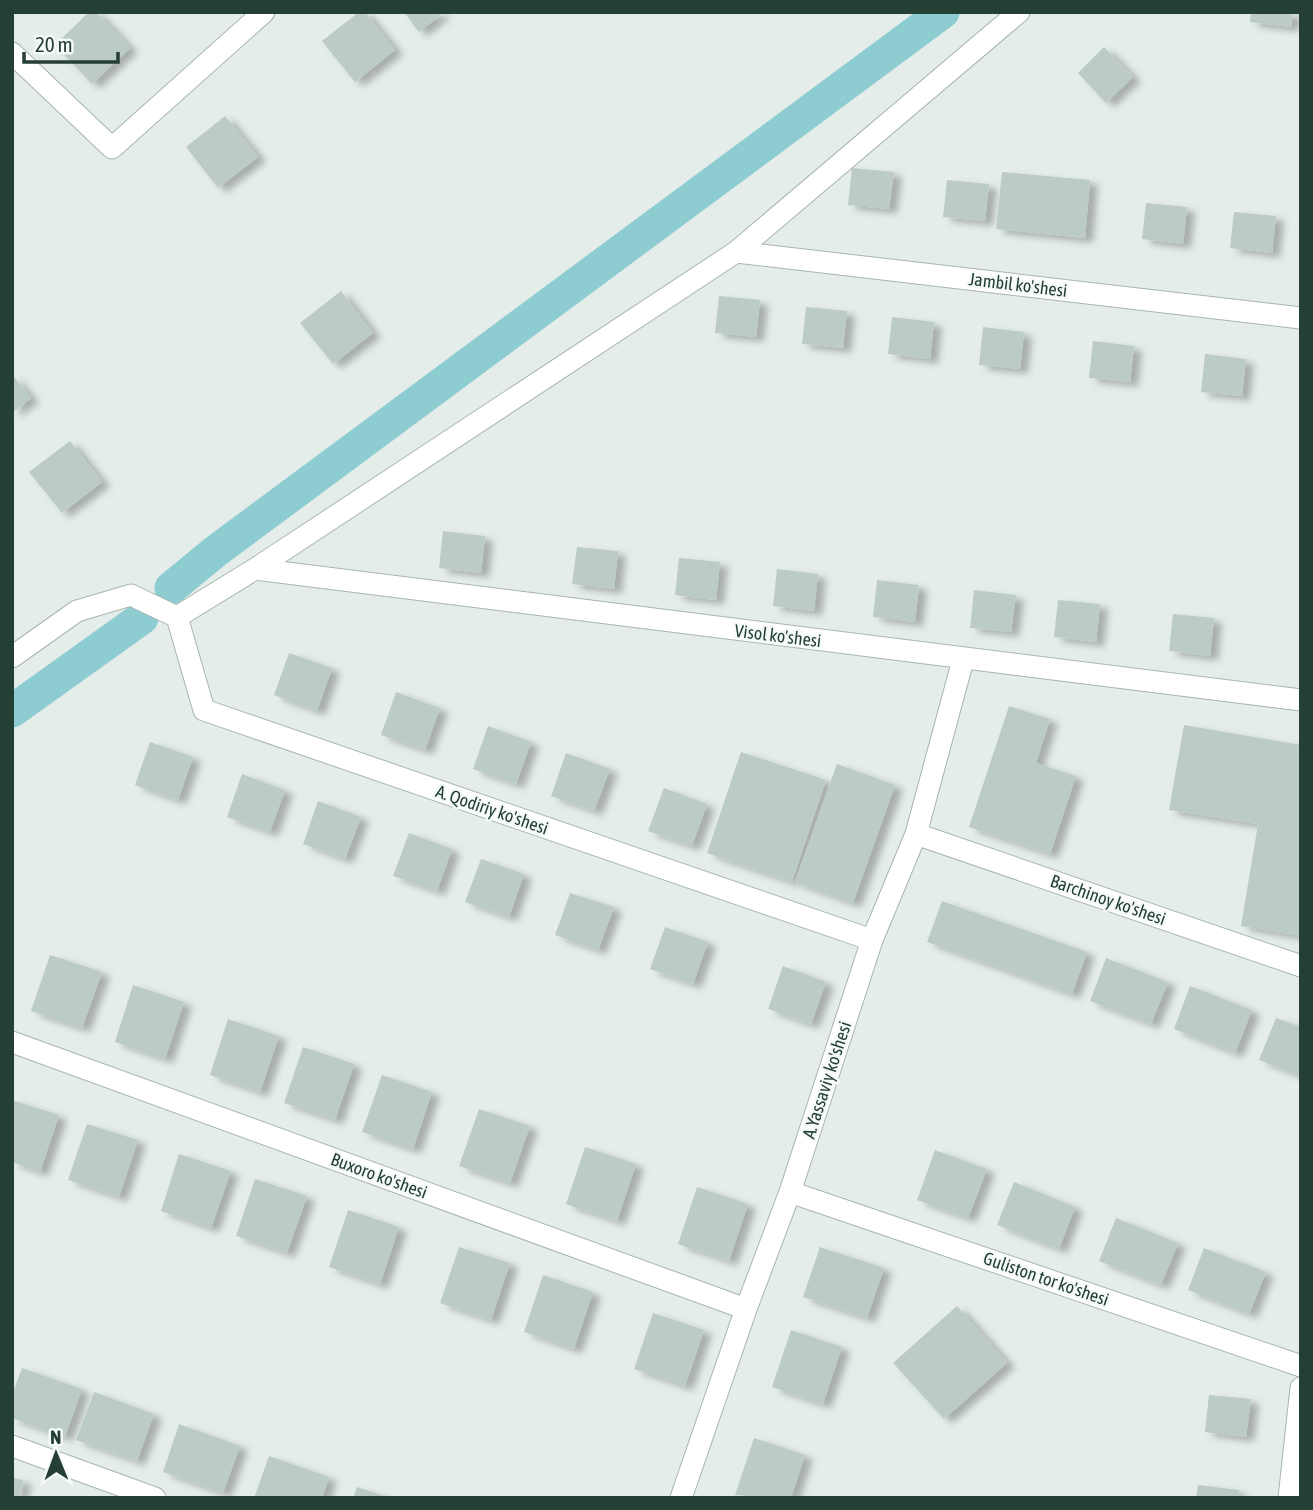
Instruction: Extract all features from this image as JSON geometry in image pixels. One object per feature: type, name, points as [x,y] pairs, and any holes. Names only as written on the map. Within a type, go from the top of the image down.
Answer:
[{"type":"street","points":[[12,53],[111,148],[264,12]]},
{"type":"street","points":[[12,657],[77,611],[131,595],[177,617],[255,569],[736,252],[1019,12]]},
{"type":"street","name":"Jambil ko'shesi","points":[[736,252],[1301,318]]},
{"type":"street","name":"Visol ko'shesi","points":[[255,569],[963,660],[1301,700]]},
{"type":"street","name":"A. Qodiriy ko'shesi","points":[[177,617],[204,710],[872,940]]},
{"type":"street","name":"A.Yassaviy ko'shesi","points":[[681,1498],[746,1309],[790,1192],[872,940],[916,834],[963,660]]},
{"type":"street","name":"Barchinoy ko'shesi","points":[[916,834],[1301,966]]},
{"type":"street","name":"Buxoro ko'shesi","points":[[12,1042],[746,1309]]},
{"type":"street","name":"Guliston tor ko'shesi","points":[[790,1192],[1301,1366]]},
{"type":"street","points":[[1289,1498],[1301,1388]]},
{"type":"street","points":[[12,1447],[155,1498]]},
{"type":"building","points":[[89,12],[96,12],[130,48],[92,84],[55,45]]},
{"type":"building","points":[[359,12],[365,12],[395,50],[355,82],[322,41]]},
{"type":"building","points":[[404,12],[444,12],[419,32]]},
{"type":"building","points":[[1251,12],[1293,12],[1291,27],[1250,22]]},
{"type":"building","points":[[1104,47],[1133,77],[1106,103],[1078,73]]},
{"type":"building","points":[[225,116],[258,157],[218,188],[186,147]]},
{"type":"building","points":[[852,168],[894,172],[889,209],[848,205]]},
{"type":"building","points":[[1002,172],[1090,180],[1085,238],[996,229]]},
{"type":"building","points":[[947,180],[989,184],[985,221],[943,217]]},
{"type":"building","points":[[1146,203],[1187,207],[1183,244],[1142,239]]},
{"type":"building","points":[[1234,212],[1276,216],[1272,253],[1230,248]]},
{"type":"building","points":[[341,291],[373,333],[333,364],[300,323]]},
{"type":"building","points":[[719,296],[760,300],[756,337],[715,333]]},
{"type":"building","points":[[806,307],[847,311],[843,348],[802,344]]},
{"type":"building","points":[[892,317],[934,322],[930,359],[888,354]]},
{"type":"building","points":[[983,327],[1024,332],[1020,369],[979,365]]},
{"type":"building","points":[[1093,341],[1134,346],[1130,382],[1089,378]]},
{"type":"building","points":[[1205,354],[1246,359],[1242,396],[1201,392]]},
{"type":"building","points":[[12,374],[31,398],[12,413]]},
{"type":"building","points":[[70,441],[102,482],[62,513],[29,472]]},
{"type":"building","points":[[443,531],[485,536],[481,573],[439,568]]},
{"type":"building","points":[[577,547],[618,551],[614,589],[572,584]]},
{"type":"building","points":[[679,558],[720,562],[716,600],[675,595]]},
{"type":"building","points":[[777,569],[818,574],[814,611],[773,606]]},
{"type":"building","points":[[877,580],[919,585],[915,622],[873,617]]},
{"type":"building","points":[[974,590],[1016,595],[1011,632],[970,628]]},
{"type":"building","points":[[1058,600],[1100,604],[1096,642],[1054,637]]},
{"type":"building","points":[[1173,614],[1214,618],[1210,656],[1169,651]]},
{"type":"building","points":[[289,653],[332,668],[317,711],[274,695]]},
{"type":"building","points":[[396,692],[440,708],[425,750],[381,735]]},
{"type":"building","points":[[1009,706],[1050,719],[1036,763],[1076,776],[1050,854],[969,827]]},
{"type":"building","points":[[1184,725],[1301,745],[1301,936],[1241,926],[1258,824],[1169,810]]},
{"type":"building","points":[[488,726],[531,742],[516,784],[473,769]]},
{"type":"building","points":[[150,742],[193,757],[178,800],[135,785]]},
{"type":"building","points":[[741,752],[826,780],[792,882],[707,853]]},
{"type":"building","points":[[566,753],[610,769],[594,811],[551,796]]},
{"type":"building","points":[[837,764],[895,785],[853,903],[795,882]]},
{"type":"building","points":[[242,774],[285,790],[270,832],[227,817]]},
{"type":"building","points":[[664,788],[707,804],[692,846],[648,831]]},
{"type":"building","points":[[318,801],[361,817],[345,859],[303,844]]},
{"type":"building","points":[[409,833],[452,849],[437,891],[393,876]]},
{"type":"building","points":[[481,859],[524,874],[509,917],[465,902]]},
{"type":"building","points":[[570,893],[614,907],[598,950],[555,935]]},
{"type":"building","points":[[942,901],[1087,952],[1072,994],[927,942]]},
{"type":"building","points":[[665,927],[708,942],[693,984],[650,969]]},
{"type":"building","points":[[50,955],[102,972],[82,1028],[31,1011]]},
{"type":"building","points":[[1106,958],[1168,982],[1151,1024],[1090,1001]]},
{"type":"building","points":[[783,966],[826,982],[811,1024],[768,1009]]},
{"type":"building","points":[[133,985],[184,1002],[165,1059],[115,1042]]},
{"type":"building","points":[[1190,986],[1252,1010],[1235,1053],[1174,1029]]},
{"type":"building","points":[[1276,1018],[1301,1027],[1301,1076],[1259,1060]]},
{"type":"building","points":[[228,1019],[279,1036],[260,1092],[210,1075]]},
{"type":"building","points":[[303,1047],[354,1064],[335,1120],[284,1103]]},
{"type":"building","points":[[382,1075],[432,1092],[413,1149],[362,1132]]},
{"type":"building","points":[[12,1100],[59,1115],[40,1172],[12,1162]]},
{"type":"building","points":[[479,1109],[530,1126],[510,1183],[459,1166]]},
{"type":"building","points":[[87,1124],[138,1140],[119,1197],[68,1180]]},
{"type":"building","points":[[585,1147],[636,1164],[617,1221],[566,1204]]},
{"type":"building","points":[[935,1150],[987,1169],[968,1218],[917,1200]]},
{"type":"building","points":[[179,1154],[231,1171],[211,1228],[161,1211]]},
{"type":"building","points":[[255,1179],[307,1196],[287,1253],[236,1236]]},
{"type":"building","points":[[1014,1182],[1075,1207],[1059,1249],[997,1225]]},
{"type":"building","points":[[697,1187],[748,1204],[729,1261],[678,1244]]},
{"type":"building","points":[[348,1210],[399,1227],[380,1284],[329,1267]]},
{"type":"building","points":[[1116,1218],[1178,1243],[1161,1285],[1099,1261]]},
{"type":"building","points":[[459,1247],[510,1263],[491,1320],[440,1303]]},
{"type":"building","points":[[820,1247],[884,1268],[867,1318],[803,1297]]},
{"type":"building","points":[[1204,1248],[1266,1272],[1249,1314],[1188,1290]]},
{"type":"building","points":[[543,1275],[593,1292],[574,1349],[524,1332]]},
{"type":"building","points":[[957,1306],[1007,1363],[944,1419],[893,1363]]},
{"type":"building","points":[[653,1313],[704,1330],[685,1386],[634,1369]]},
{"type":"building","points":[[791,1330],[842,1347],[823,1404],[772,1387]]},
{"type":"building","points":[[22,1368],[82,1389],[65,1437],[12,1418],[12,1395]]},
{"type":"building","points":[[94,1392],[154,1414],[137,1461],[76,1440]]},
{"type":"building","points":[[1209,1395],[1251,1399],[1246,1437],[1205,1432]]},
{"type":"building","points":[[179,1424],[240,1446],[223,1493],[163,1472]]},
{"type":"building","points":[[754,1438],[805,1455],[791,1498],[735,1495]]},
{"type":"building","points":[[269,1456],[329,1477],[322,1498],[254,1498]]},
{"type":"building","points":[[12,1477],[24,1481],[18,1498],[12,1498]]},
{"type":"building","points":[[1198,1485],[1239,1490],[1238,1498],[1196,1498]]},
{"type":"building","points":[[357,1487],[387,1497],[387,1498],[353,1498]]},
{"type":"waterway","points":[[171,588],[216,551],[943,12]]},
{"type":"waterway","points":[[12,711],[142,618]]}]
